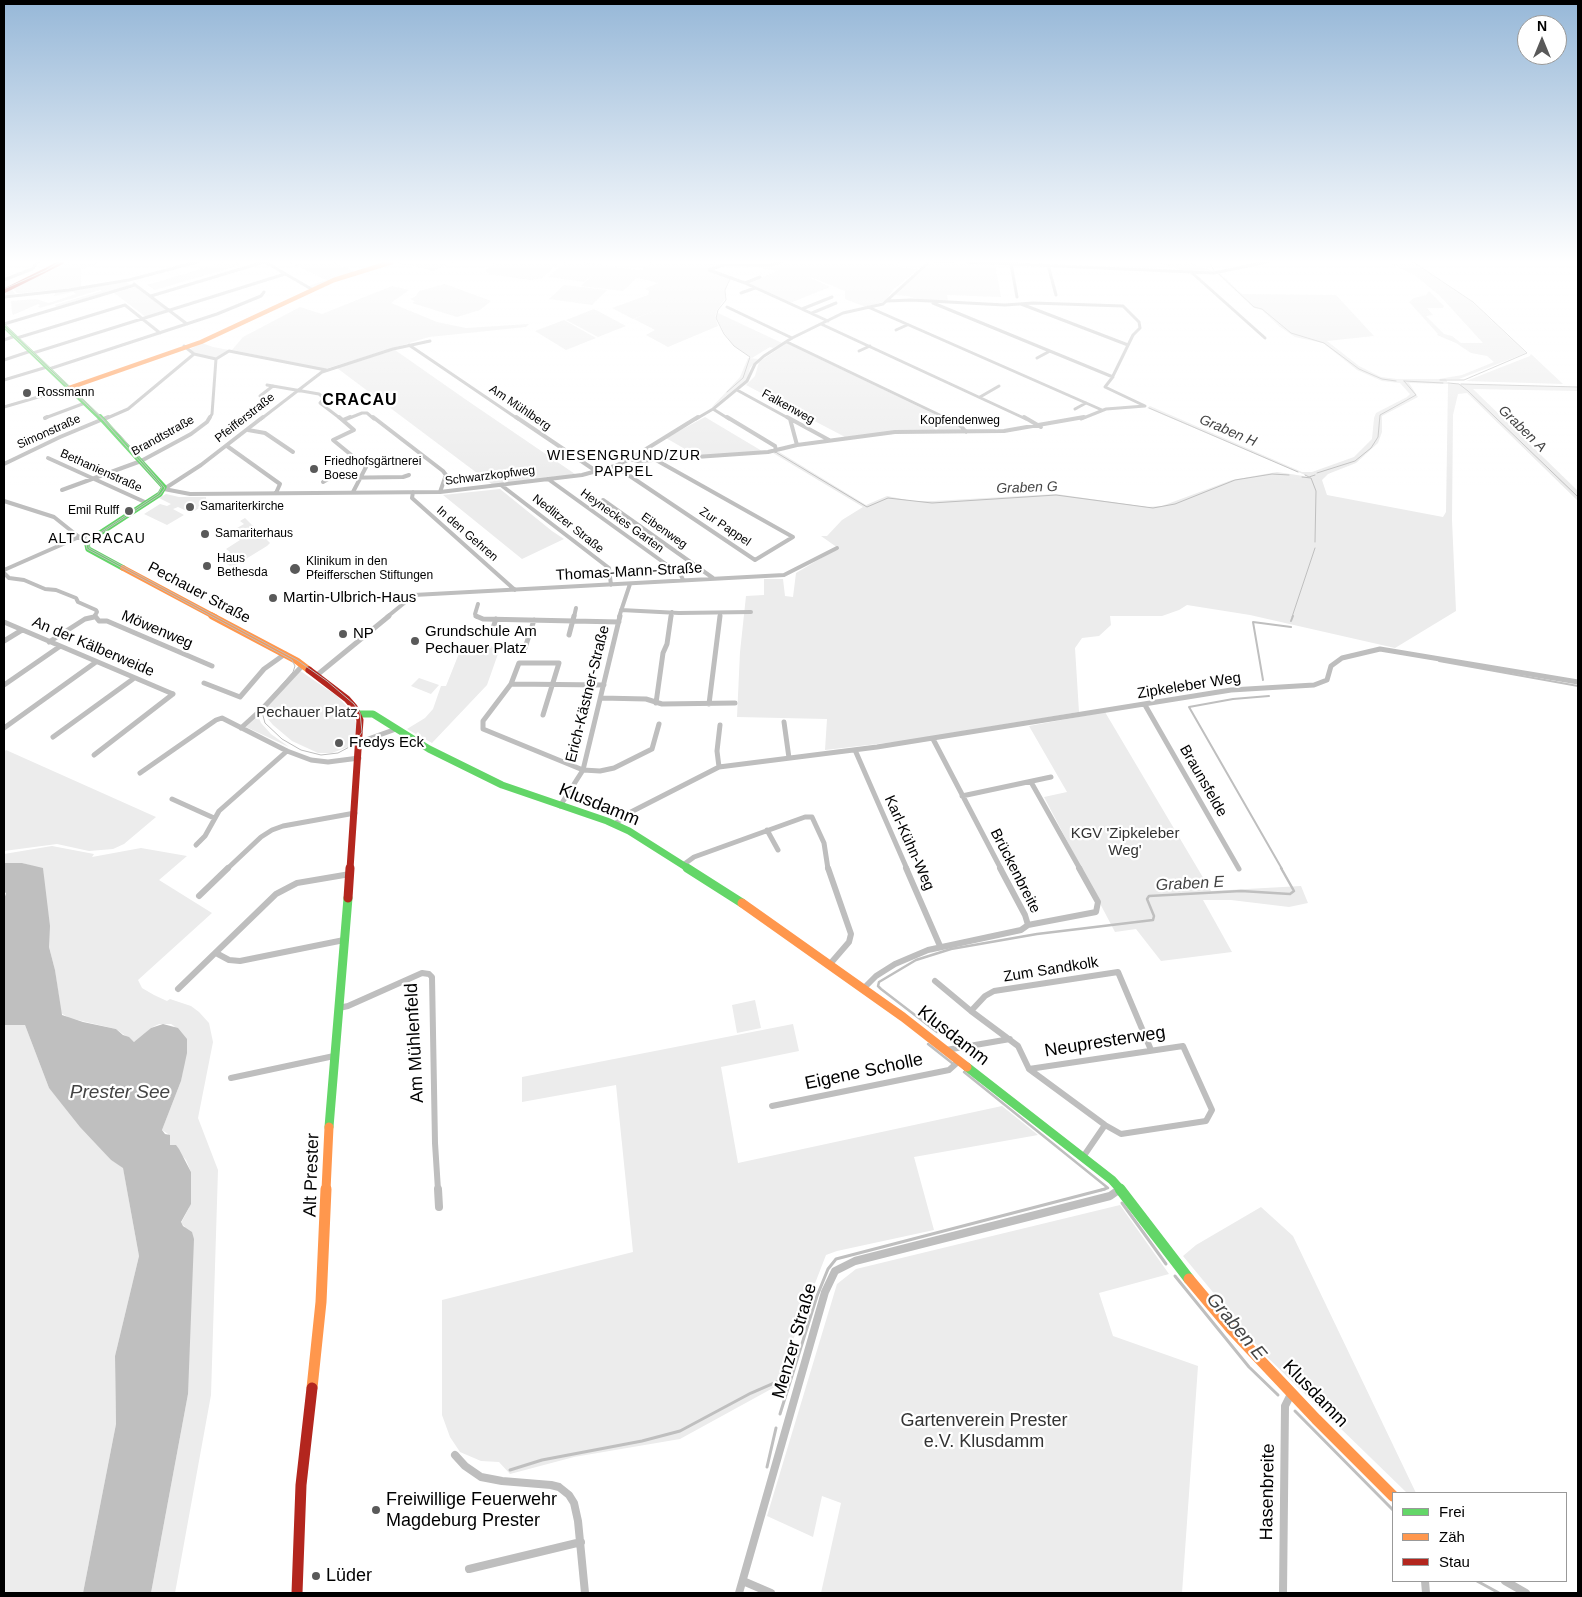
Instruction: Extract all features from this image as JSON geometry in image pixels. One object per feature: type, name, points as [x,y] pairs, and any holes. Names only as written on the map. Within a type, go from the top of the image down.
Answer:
[{"type":"main road","points":[[16,337],[68,386],[84,404],[104,420],[164,489]]},
{"type":"main road","points":[[68,386],[185,347],[210,337]]},
{"type":"main road","name":"Pfeifferstraße","points":[[88,542],[161,493],[164,489]]},
{"type":"main road","name":"Pechauer Straße","points":[[88,542],[88,548],[97,555],[303,665]]},
{"type":"main road","points":[[303,665],[347,699],[358,714],[361,725],[359,758]]},
{"type":"main road","name":"Klusdamm","points":[[358,714],[373,714],[458,765],[515,790],[614,824],[683,865],[864,988],[1082,1157],[1120,1189],[1213,1309],[1292,1394],[1392,1495]]},
{"type":"main road","name":"Alt Prester","points":[[297,1593],[300,1492],[321,1302],[329,1116],[359,758]]},
{"type":"street","points":[[4,340],[16,337]]},
{"type":"street","points":[[4,360],[84,337]]},
{"type":"street","points":[[4,380],[149,337]]},
{"type":"street","name":"Schwarzkopfweg","points":[[164,489],[190,494],[440,492],[596,471],[615,466],[630,459],[668,434],[713,409],[750,378],[756,362],[795,337]]},
{"type":"street","points":[[849,337],[1041,427]]},
{"type":"street","points":[[933,337],[1102,410]]},
{"type":"street","points":[[1015,337],[1113,377],[1114,371],[1134,337]]},
{"type":"street","points":[[1106,337],[1128,345]]},
{"type":"street","name":"Pfeifferstraße","points":[[164,489],[172,486],[227,446],[326,370],[409,345],[430,341]]},
{"type":"street","points":[[787,342],[941,415],[960,425],[966,432]]},
{"type":"street","name":"Am Mühlberg","points":[[409,345],[596,471]]},
{"type":"street","points":[[859,351],[870,346]]},
{"type":"street","points":[[185,347],[194,354],[216,359],[229,351],[326,370]]},
{"type":"street","points":[[1037,358],[1050,351]]},
{"type":"street","name":"Simonstraße","points":[[4,464],[60,437],[131,408],[194,354]]},
{"type":"street","name":"Brandtstraße","points":[[62,490],[141,461],[191,434],[207,422],[212,414],[216,359]]},
{"type":"street","name":"Kopfendenweg","points":[[630,459],[638,461],[776,451],[797,445],[894,432],[1004,432],[1082,419],[1102,410],[1145,406],[1106,388],[1105,385],[1113,377]]},
{"type":"street","points":[[267,385],[320,394],[324,398],[320,403],[353,428],[354,431],[333,440],[333,442],[366,467],[353,492]]},
{"type":"street","points":[[4,407],[68,386]]},
{"type":"street","points":[[260,396],[273,386]]},
{"type":"street","points":[[980,397],[999,386]]},
{"type":"street","name":"Falkenweg","points":[[737,390],[830,441]]},
{"type":"street","points":[[1075,409],[1086,403]]},
{"type":"street","points":[[45,418],[84,404]]},
{"type":"street","points":[[713,409],[775,446],[776,451]]},
{"type":"street","points":[[343,420],[367,413],[443,471],[446,475],[440,492]]},
{"type":"street","points":[[790,419],[797,445]]},
{"type":"street","points":[[248,430],[265,433],[293,452]]},
{"type":"street","points":[[227,446],[280,484],[276,493]]},
{"type":"street","name":"Bethanienstraße","points":[[48,458],[93,478],[95,482],[146,503]]},
{"type":"street","name":"Zur Pappel","points":[[615,466],[755,560],[793,537],[655,460]]},
{"type":"street","points":[[322,482],[330,478],[403,477],[409,475]]},
{"type":"street","name":"Heyneckes Garten","points":[[547,479],[681,575],[683,580]]},
{"type":"street","name":"Nedlitzer Straße","points":[[501,485],[609,568],[612,573],[611,585]]},
{"type":"street","name":"In den Gehren","points":[[413,492],[412,498],[515,590]]},
{"type":"street","name":"Eibenweg","points":[[603,500],[713,579]]},
{"type":"street","points":[[4,501],[54,517],[88,542]]},
{"type":"street","points":[[4,572],[79,537],[99,533]]},
{"type":"street","name":"Thomas-Mann-Straße","points":[[317,675],[411,597],[416,595],[784,575],[837,548]]},
{"type":"street","name":"Möwenweg","points":[[4,572],[9,578],[24,580],[45,590],[56,590],[76,598],[78,602],[96,610],[97,612],[94,617],[99,621],[107,621],[212,666]]},
{"type":"street","name":"Erich-Kästner-Straße","points":[[560,806],[583,770],[621,610],[626,601],[630,584]]},
{"type":"street","points":[[478,604],[475,614],[477,618],[619,622]]},
{"type":"street","points":[[569,635],[576,608]]},
{"type":"street","points":[[621,610],[679,613],[751,612]]},
{"type":"street","points":[[656,703],[663,653],[667,644],[672,612]]},
{"type":"street","points":[[709,704],[720,613]]},
{"type":"street","points":[[49,642],[85,619],[94,617]]},
{"type":"street","points":[[491,634],[496,619]]},
{"type":"street","points":[[525,648],[534,620]]},
{"type":"street","name":"An der Kälberweide","points":[[4,622],[133,679],[173,694],[94,755]]},
{"type":"street","points":[[4,641],[22,630]]},
{"type":"street","points":[[4,685],[60,647]]},
{"type":"street","name":"Zipkeleber Weg","points":[[614,824],[628,814],[719,767],[933,739],[1231,690],[1319,684],[1327,680],[1331,666],[1342,658],[1380,649],[1578,682]]},
{"type":"street","points":[[204,683],[240,697],[266,668],[285,654]]},
{"type":"street","points":[[4,728],[96,662]]},
{"type":"street","points":[[543,715],[559,663],[519,663],[511,684],[483,721],[483,729],[583,770],[610,770],[651,750],[654,746],[659,724]]},
{"type":"street","points":[[241,728],[263,708],[303,665]]},
{"type":"street","points":[[54,737],[133,679]]},
{"type":"street","points":[[511,684],[604,686]]},
{"type":"street","points":[[601,698],[646,699],[656,703],[735,703]]},
{"type":"street","name":"Braunsfelde","points":[[1145,705],[1239,869]]},
{"type":"street","points":[[140,773],[216,720],[222,718],[287,751],[319,762],[359,758]]},
{"type":"street","points":[[784,722],[789,758]]},
{"type":"street","points":[[719,767],[717,748],[720,725]]},
{"type":"street","points":[[360,739],[396,729]]},
{"type":"street","name":"Brückenbreite","points":[[933,739],[1025,915],[1028,925],[1094,913],[1099,906],[1031,782]]},
{"type":"street","name":"Karl-Kühn-Weg","points":[[855,750],[940,946]]},
{"type":"street","points":[[196,845],[205,836],[219,811],[287,751]]},
{"type":"street","points":[[962,796],[1051,778]]},
{"type":"street","points":[[172,800],[214,818]]},
{"type":"street","points":[[199,896],[261,837],[272,830],[283,826],[355,813]]},
{"type":"street","points":[[683,865],[694,857],[806,816],[812,817],[815,820],[825,846],[829,874],[852,935],[849,942],[830,964]]},
{"type":"street","points":[[767,830],[778,850]]},
{"type":"street","points":[[178,989],[277,893],[294,884],[350,874]]},
{"type":"street","points":[[864,988],[876,976],[916,954],[940,946],[1021,930],[1028,925]]},
{"type":"street","points":[[216,953],[232,961],[244,960],[344,940]]},
{"type":"street","name":"Zum Sandkolk","points":[[971,1011],[985,996],[994,991],[1118,972],[1151,1050]]},
{"type":"street","name":"Am Mühlenfeld","points":[[339,1008],[348,1006],[422,974],[427,973],[432,977],[435,1143],[439,1206]]},
{"type":"street","points":[[935,982],[1018,1046],[1029,1069]]},
{"type":"street","points":[[945,1050],[1010,1039]]},
{"type":"street","name":"Neupresterweg","points":[[1183,1046],[1212,1110],[1206,1121],[1121,1134],[1105,1125],[1029,1069],[1183,1046]]},
{"type":"street","points":[[231,1078],[334,1056]]},
{"type":"street","name":"Eigene Scholle","points":[[772,1106],[949,1070],[959,1061]]},
{"type":"street","points":[[1082,1157],[1105,1125]]},
{"type":"street","name":"Menzer Straße","points":[[739,1593],[825,1292],[835,1271],[855,1261],[1110,1196],[1120,1189]]},
{"type":"street","name":"Hasenbreite","points":[[1283,1593],[1285,1406],[1292,1394]]},
{"type":"street","points":[[455,1455],[465,1466],[481,1477],[502,1481],[551,1485],[564,1490],[575,1506],[581,1542],[584,1593]]},
{"type":"street","points":[[469,1569],[581,1542]]},
{"type":"street","points":[[743,1581],[771,1593]]},
{"type":"street","points":[[1507,1582],[1526,1593]]},
{"type":"green space","points":[[243,337],[434,337],[325,369],[232,350]]},
{"type":"green space","points":[[544,337],[596,338],[566,350]]},
{"type":"green space","points":[[649,337],[693,337],[668,347]]},
{"type":"green space","points":[[727,337],[768,337],[782,343],[773,348],[770,347],[752,358],[734,346]]},
{"type":"green space","points":[[1294,337],[1369,337],[1327,341],[1359,366],[1381,377],[1397,379],[1439,379],[1462,375],[1494,362],[1487,356],[1471,353],[1456,343],[1441,337],[1453,337],[1461,343],[1483,343],[1477,337],[1509,337],[1526,353],[1459,379],[1446,379],[1448,384],[1578,387],[1578,391],[1473,389],[1578,491],[1578,501],[1467,393],[1458,394],[1453,415],[1452,520],[1456,611],[1395,648],[1250,615],[1187,605],[1162,616],[1110,616],[1111,625],[1099,636],[1082,638],[1075,648],[1079,712],[903,741],[825,750],[827,719],[737,717],[740,652],[746,596],[764,595],[764,579],[783,579],[785,596],[793,597],[796,573],[838,548],[821,536],[827,536],[842,520],[863,507],[773,453],[779,452],[866,505],[887,496],[912,501],[934,501],[1056,494],[1147,507],[1162,506],[1232,480],[1277,472],[1310,477],[1147,408],[1150,406],[1302,472],[1312,472],[1354,457],[1372,439],[1376,413],[1410,394],[1400,383],[1382,381],[1357,370],[1323,343]],"holes":[[[1409,383],[1448,384],[1446,512],[1443,517],[1327,495],[1322,480],[1328,474],[1356,463],[1378,443],[1382,432],[1382,416],[1418,397]]]},
{"type":"green space","points":[[202,343],[229,350],[215,358],[194,354],[190,349]]},
{"type":"green space","points":[[787,343],[959,426],[961,430],[894,431],[845,437],[746,385],[755,376],[759,362]]},
{"type":"green space","points":[[395,350],[575,474],[493,485],[337,368]]},
{"type":"green space","points":[[1531,354],[1563,384],[1466,381],[1530,356]]},
{"type":"green space","points":[[748,358],[758,359],[750,368],[747,379],[711,408],[740,377]]},
{"type":"green space","points":[[705,417],[762,451],[697,456],[666,438]]},
{"type":"green space","points":[[500,489],[564,539],[522,559],[443,495]]},
{"type":"green space","points":[[166,494],[179,497],[206,497],[206,504],[191,513],[178,507],[173,509],[184,515],[167,525],[144,514],[160,504],[167,506],[171,504],[159,498]]},
{"type":"green space","points":[[245,518],[270,543],[236,565],[230,566],[218,559],[230,552],[226,549],[240,540],[229,535],[224,538],[218,535],[226,531],[230,532],[244,524],[240,521]]},
{"type":"green space","points":[[462,646],[491,646],[499,651],[487,685],[432,743],[423,738],[418,732],[416,734],[407,729],[425,718],[433,709],[441,686],[446,686]]},
{"type":"green space","name":"Pechauer Platz","points":[[299,670],[337,696],[352,712],[357,726],[356,740],[348,747],[332,753],[318,753],[292,741],[268,719],[266,712],[268,705]]},
{"type":"green space","points":[[419,678],[439,685],[431,694],[411,686]]},
{"type":"green space","name":"KGV 'Zipkeleber Weg'","points":[[1105,712],[1211,891],[1301,886],[1308,903],[1289,907],[1231,900],[1203,900],[1232,952],[1161,961],[1136,929],[1115,932],[1044,797],[1067,792],[1029,726]]},
{"type":"green space","name":"Pechauer Platz","points":[[258,716],[261,723],[271,734],[289,747],[246,727]]},
{"type":"green space","points":[[6,750],[156,817],[124,844],[113,849],[89,851],[57,844],[4,851],[4,752]]},
{"type":"green space","points":[[52,846],[94,854],[92,857],[141,848],[187,856],[159,880],[212,913],[138,980],[142,988],[154,995],[167,1001],[170,999],[191,1006],[199,1012],[209,1023],[213,1042],[198,1118],[218,1170],[211,1395],[175,1593],[151,1593],[188,1394],[185,1227],[181,1223],[189,1208],[191,1172],[186,1160],[170,1145],[168,1134],[162,1130],[181,1081],[187,1046],[171,1024],[159,1024],[151,1028],[138,1041],[134,1042],[116,1029],[69,1018],[61,1013],[55,970],[49,947],[43,869],[22,863],[4,863],[4,854]]},
{"type":"green space","points":[[755,1000],[761,1028],[737,1033],[732,1005]]},
{"type":"green space","points":[[793,1024],[799,1051],[721,1067],[738,1163],[1002,1106],[1038,1135],[914,1157],[934,1230],[826,1255],[783,1366],[784,1382],[680,1439],[574,1457],[510,1474],[499,1462],[481,1461],[460,1452],[450,1437],[442,1415],[442,1300],[633,1252],[616,1085],[522,1102],[522,1077]]},
{"type":"green space","points":[[4,1025],[25,1025],[49,1088],[111,1160],[123,1167],[139,1256],[115,1356],[116,1424],[83,1593],[4,1593]]},
{"type":"green space","name":"Gartenverein Prester e.V. Klusdamm","points":[[1120,1205],[1169,1274],[1099,1293],[1113,1336],[1198,1366],[1182,1593],[821,1593],[841,1503],[822,1496],[813,1537],[767,1516],[837,1284],[856,1269]]},
{"type":"green space","points":[[1261,1207],[1293,1236],[1416,1492],[1406,1492],[1264,1354],[1183,1256],[1196,1245]]},
{"type":"water","name":"Prester See","points":[[4,863],[22,863],[43,868],[50,926],[49,947],[55,970],[62,1015],[83,1022],[116,1029],[134,1042],[151,1028],[163,1024],[178,1028],[187,1039],[187,1053],[181,1081],[162,1130],[165,1134],[170,1135],[170,1145],[176,1145],[191,1172],[191,1204],[181,1222],[183,1226],[192,1232],[194,1239],[188,1394],[151,1593],[83,1593],[116,1424],[115,1356],[139,1256],[123,1168],[111,1160],[80,1127],[49,1088],[25,1025],[4,1025],[4,900],[6,893],[4,892]]},
{"type":"waterway","points":[[726,337],[734,346],[750,357],[743,378],[727,392]]},
{"type":"waterway","name":"Graben A","points":[[1303,337],[1324,343],[1359,369],[1382,379],[1396,381]]},
{"type":"waterway","points":[[1440,380],[1464,380],[1527,353],[1510,337]]},
{"type":"waterway","name":"Graben H","points":[[1317,473],[1355,461],[1371,448],[1378,437],[1380,415],[1416,395],[1404,381],[1443,383]]},
{"type":"waterway","name":"Graben A","points":[[1448,383],[1459,384],[1468,391],[1578,497]]},
{"type":"waterway","points":[[1461,384],[1578,387]]},
{"type":"waterway","name":"Graben H","points":[[1149,408],[1298,472]]},
{"type":"waterway","name":"Graben G","points":[[777,453],[867,507],[888,498],[932,503],[1056,495],[1153,508],[1175,504],[1235,480],[1272,474],[1289,475]]},
{"type":"waterway","name":"Graben G","points":[[1305,475],[1309,477],[1315,475]]},
{"type":"waterway","name":"Graben E","points":[[1302,477],[1311,478],[1316,491],[1315,542]]},
{"type":"waterway","name":"Graben E","points":[[1292,617],[1315,548]]},
{"type":"waterway","name":"Graben E","points":[[1291,621],[1293,616]]},
{"type":"waterway","name":"Graben E","points":[[1263,680],[1253,622],[1291,627]]},
{"type":"waterway","points":[[1439,661],[1578,686]]},
{"type":"waterway","name":"Graben E","points":[[1269,696],[1233,699],[1189,707],[1282,869]]},
{"type":"waterway","name":"Graben E","points":[[937,1032],[881,989],[878,986],[879,982],[916,960],[951,949],[1037,934],[1153,920],[1154,916],[1147,899],[1149,896],[1241,891],[1290,894],[1294,891],[1281,868]]},
{"type":"waterway","name":"Graben E","points":[[928,1044],[952,1063]]},
{"type":"waterway","name":"Graben E","points":[[964,1072],[1108,1188],[1101,1190]]},
{"type":"waterway","points":[[780,1414],[817,1296],[828,1269],[836,1259],[1105,1189]]},
{"type":"waterway","name":"Graben E","points":[[1122,1203],[1166,1264]]},
{"type":"waterway","name":"Graben E","points":[[1175,1276],[1249,1367],[1278,1395]]},
{"type":"waterway","points":[[510,1470],[542,1460],[642,1441],[680,1431],[751,1393],[790,1376]]},
{"type":"waterway","name":"Graben E","points":[[1295,1411],[1392,1509]]},
{"type":"waterway","points":[[767,1467],[776,1428]]},
{"type":"waterway","name":"Graben E","points":[[1479,1582],[1499,1593]]},
{"type":"tram line","points":[[14,337],[104,421],[162,487],[158,494],[90,539],[86,544],[87,549],[292,660],[295,666],[293,672],[265,704],[262,712],[265,723],[282,739],[301,750],[321,755],[338,753],[353,745],[362,732],[360,713],[354,704],[327,681],[297,660],[89,548],[89,543],[92,539],[160,495],[165,488],[119,434],[17,337]]},
{"type":"traffic: fast","points":[[15,337],[103,420],[164,487],[160,494],[91,539],[87,544],[88,549],[123,568]]},
{"type":"traffic: fast","points":[[358,714],[373,714],[429,749],[502,785],[607,821],[629,831],[742,903]]},
{"type":"traffic: fast","points":[[329,1127],[348,898]]},
{"type":"traffic: fast","points":[[967,1067],[1112,1180],[1129,1198],[1189,1279]]},
{"type":"traffic: slow","points":[[69,388],[213,337]]},
{"type":"traffic: slow","points":[[123,568],[297,661],[309,670]]},
{"type":"traffic: slow","points":[[742,903],[903,1017],[967,1067]]},
{"type":"traffic: slow","points":[[312,1388],[321,1302],[329,1127]]},
{"type":"traffic: slow","points":[[1189,1279],[1231,1329],[1316,1419],[1392,1495]]},
{"type":"traffic: jam","points":[[309,670],[347,699],[354,707],[360,720],[348,898]]},
{"type":"traffic: jam","points":[[297,1593],[301,1485],[312,1388]]},
{"type":"place","name":"Rossmann","points":[[27,393]]},
{"type":"place","name":"Friedhofsgärtnerei Boese","points":[[314,469]]},
{"type":"place","name":"Samariterkirche","points":[[190,507]]},
{"type":"place","name":"Emil Rulff","points":[[129,511]]},
{"type":"place","name":"Samariterhaus","points":[[205,534]]},
{"type":"place","name":"Haus Bethesda","points":[[207,566]]},
{"type":"place","name":"Klinikum in den Pfeifferschen Stiftungen","points":[[295,569]]},
{"type":"place","name":"Martin-Ulbrich-Haus","points":[[273,598]]},
{"type":"place","name":"NP","points":[[343,634]]},
{"type":"place","name":"Grundschule Am Pechauer Platz","points":[[415,641]]},
{"type":"place","name":"Fredys Eck","points":[[339,743]]},
{"type":"place","name":"Freiwillige Feuerwehr Magdeburg Prester","points":[[376,1510]]},
{"type":"place","name":"Lüder","points":[[316,1576]]},
{"type":"district","name":"CRACAU","points":[[360,401]]},
{"type":"district","name":"WIESENGRUND/ZUR PAPPEL","points":[[624,464]]},
{"type":"district","name":"ALT CRACAU","points":[[97,539]]}]
